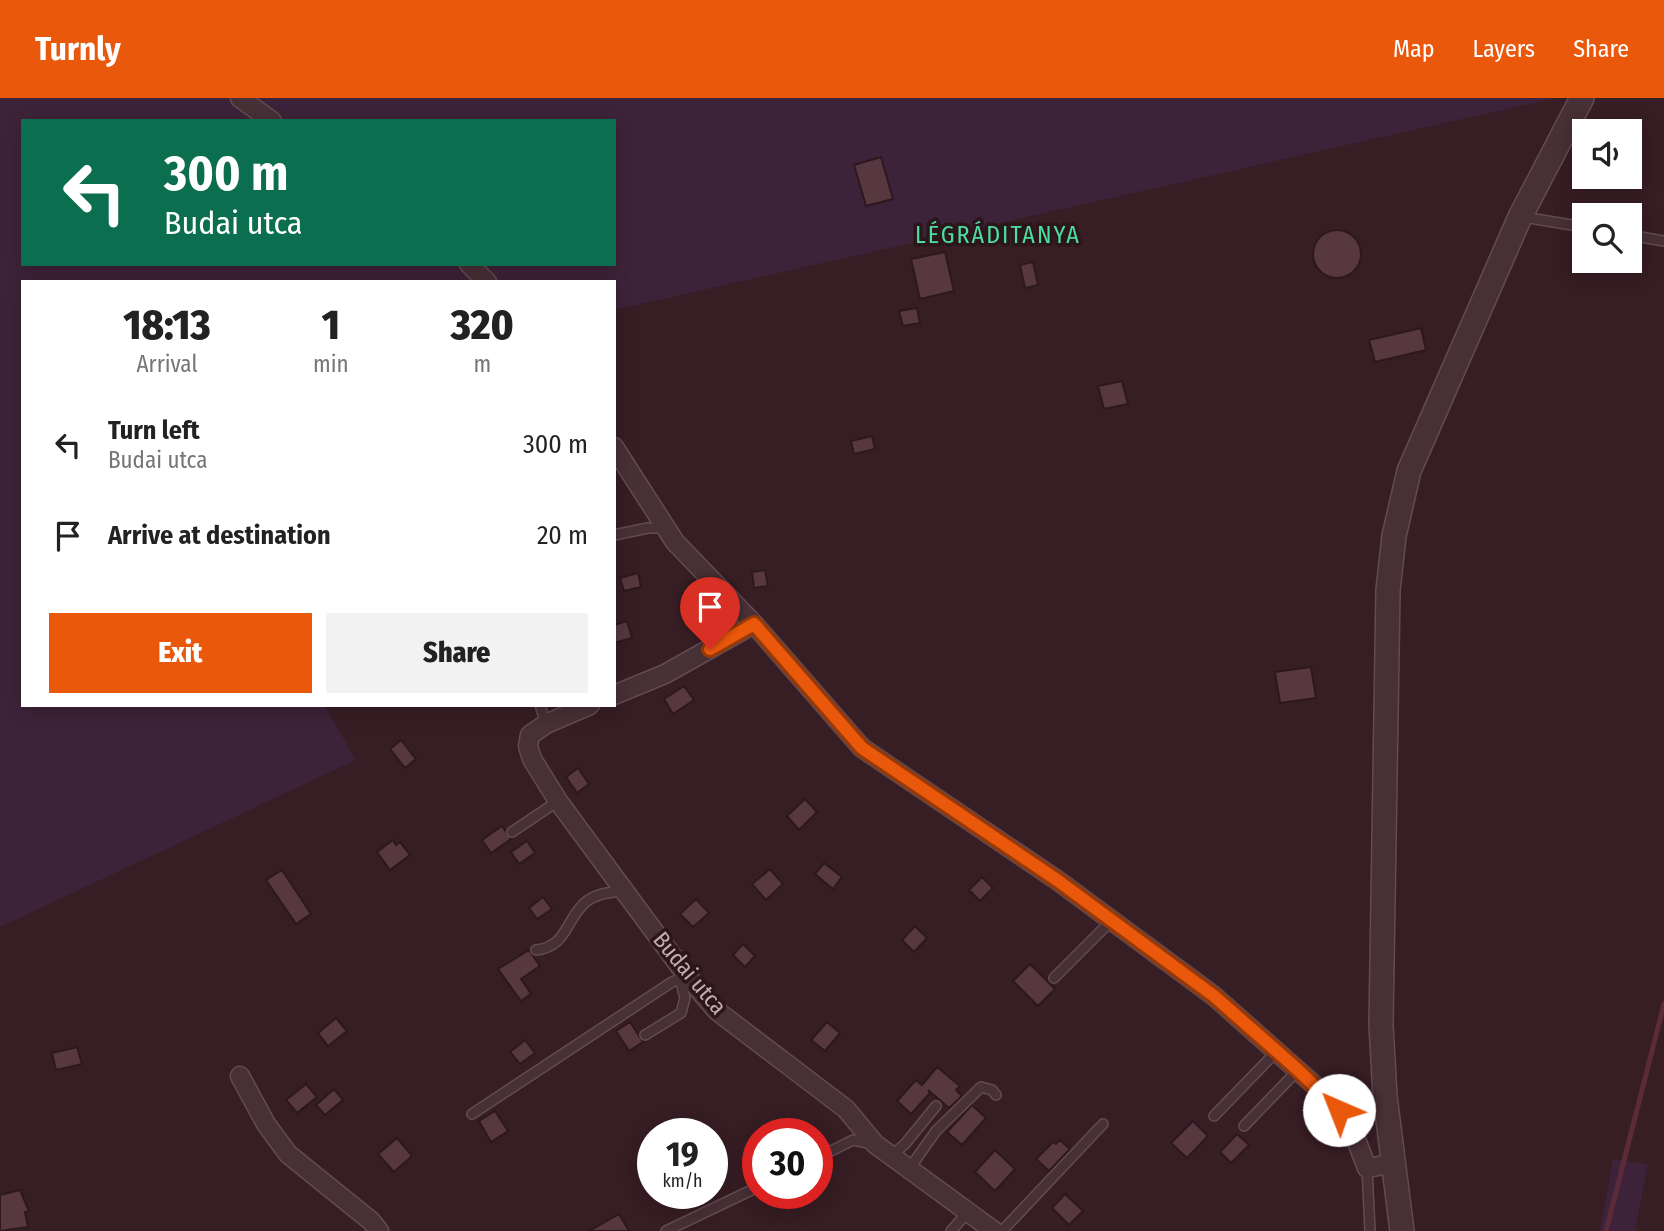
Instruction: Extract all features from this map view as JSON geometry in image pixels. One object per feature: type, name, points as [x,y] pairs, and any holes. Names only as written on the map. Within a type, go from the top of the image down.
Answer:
[{"type":"street","points":[[240,98],[269,119]]},
{"type":"street","points":[[1402,1231],[1385,1096],[1381,1026],[1388,590],[1394,536],[1409,471],[1520,217],[1583,98]]},
{"type":"street","points":[[471,266],[484,280]]},
{"type":"street","points":[[616,450],[675,542],[754,624],[862,748],[1112,920],[1214,996],[1329,1098],[1349,1121],[1367,1168],[1395,1163]]},
{"type":"street","points":[[616,694],[666,674],[754,624]]},
{"type":"street","points":[[546,724],[585,707]]},
{"type":"street","name":"Budai utca","points":[[546,724],[530,736],[528,746],[531,759],[558,801],[626,891],[683,978],[717,1011],[846,1109],[875,1144],[994,1231]]},
{"type":"street","points":[[240,1076],[266,1124],[289,1154],[371,1221],[379,1231]]},
{"type":"lane","points":[[1520,217],[1572,225]]},
{"type":"lane","points":[[1642,237],[1664,241]]},
{"type":"lane","points":[[616,535],[648,528],[666,528]]},
{"type":"lane","points":[[541,707],[546,724]]},
{"type":"lane","points":[[512,832],[558,801]]},
{"type":"lane","points":[[536,950],[547,949],[555,943],[587,901],[606,893],[626,891]]},
{"type":"lane","points":[[1054,978],[1112,920]]},
{"type":"lane","points":[[472,1114],[683,978],[685,998],[681,1013],[645,1035]]},
{"type":"lane","points":[[1214,1116],[1277,1051]]},
{"type":"lane","points":[[1244,1126],[1298,1070]]},
{"type":"lane","points":[[909,1169],[936,1131],[981,1087],[992,1090],[996,1095]]},
{"type":"lane","points":[[891,1156],[905,1144],[936,1106]]},
{"type":"lane","points":[[1002,1231],[1103,1124]]},
{"type":"lane","points":[[833,1150],[853,1140],[875,1144]]},
{"type":"lane","points":[[1367,1168],[1370,1231]]},
{"type":"lane","points":[[666,1231],[742,1195]]},
{"type":"lane","points":[[951,1231],[967,1213]]},
{"type":"shaded area","points":[[0,98],[1556,98],[616,310],[616,280],[21,280],[21,707],[325,707],[356,760],[0,927]]},
{"type":"shaded area","points":[[1613,1159],[1648,1164],[1635,1231],[1600,1231]]},
{"type":"building","points":[[881,157],[893,199],[866,206],[854,165]]},
{"type":"building","points":[[1337,230],[1354,237],[1361,254],[1354,271],[1337,278],[1320,271],[1313,254],[1320,237]]},
{"type":"building","points":[[945,252],[954,291],[920,299],[911,259]]},
{"type":"building","points":[[1033,262],[1038,285],[1025,288],[1020,265]]},
{"type":"building","points":[[917,308],[920,323],[903,326],[899,311]]},
{"type":"building","points":[[1421,328],[1426,350],[1375,362],[1369,340]]},
{"type":"building","points":[[1122,381],[1128,404],[1104,409],[1098,386]]},
{"type":"building","points":[[872,436],[875,449],[854,454],[851,441]]},
{"type":"building","points":[[765,570],[768,586],[754,588],[752,572]]},
{"type":"building","points":[[638,573],[641,587],[624,591],[620,578]]},
{"type":"building","points":[[627,621],[632,638],[616,642],[616,624]]},
{"type":"building","points":[[1311,667],[1316,698],[1280,703],[1275,672]]},
{"type":"building","points":[[684,686],[694,700],[673,714],[664,699]]},
{"type":"building","points":[[401,740],[416,759],[405,768],[390,749]]},
{"type":"building","points":[[578,768],[589,784],[577,793],[566,777]]},
{"type":"building","points":[[805,799],[817,812],[799,830],[787,816]]},
{"type":"building","points":[[502,826],[511,839],[491,853],[482,840]]},
{"type":"building","points":[[393,840],[396,845],[400,842],[410,855],[390,870],[377,852]]},
{"type":"building","points":[[527,841],[535,853],[519,864],[511,852]]},
{"type":"building","points":[[824,863],[842,877],[833,889],[815,874]]},
{"type":"building","points":[[770,869],[783,884],[766,900],[752,884]]},
{"type":"building","points":[[282,870],[311,914],[296,924],[266,880]]},
{"type":"building","points":[[982,877],[993,888],[980,901],[969,890]]},
{"type":"building","points":[[543,897],[552,909],[537,919],[529,908]]},
{"type":"building","points":[[696,899],[709,913],[693,927],[680,914]]},
{"type":"building","points":[[915,926],[927,938],[914,952],[902,940]]},
{"type":"building","points":[[743,944],[755,956],[745,967],[733,955]]},
{"type":"building","points":[[529,950],[540,966],[521,979],[531,994],[521,1001],[498,969]]},
{"type":"building","points":[[1030,964],[1055,989],[1038,1006],[1013,981]]},
{"type":"building","points":[[336,1018],[347,1031],[328,1046],[318,1033]]},
{"type":"building","points":[[630,1022],[643,1042],[629,1051],[616,1031]]},
{"type":"building","points":[[827,1022],[840,1033],[825,1051],[811,1040]]},
{"type":"building","points":[[525,1040],[535,1053],[520,1064],[510,1052]]},
{"type":"building","points":[[77,1047],[82,1064],[56,1070],[52,1053]]},
{"type":"building","points":[[937,1067],[960,1086],[956,1090],[962,1096],[949,1108],[928,1090],[930,1093],[911,1114],[897,1101],[916,1080],[922,1085]]},
{"type":"building","points":[[306,1084],[317,1097],[297,1113],[286,1100]]},
{"type":"building","points":[[334,1089],[343,1100],[325,1115],[316,1105]]},
{"type":"building","points":[[972,1105],[986,1118],[962,1145],[947,1132]]},
{"type":"building","points":[[495,1111],[508,1131],[491,1142],[479,1121]]},
{"type":"building","points":[[1193,1121],[1208,1136],[1187,1158],[1171,1143]]},
{"type":"building","points":[[1237,1134],[1249,1145],[1231,1163],[1220,1152]]},
{"type":"building","points":[[397,1138],[412,1156],[394,1172],[378,1154]]},
{"type":"building","points":[[1060,1140],[1070,1149],[1049,1171],[1036,1159],[1053,1142],[1056,1144]]},
{"type":"building","points":[[995,1150],[1015,1169],[995,1191],[975,1172]]},
{"type":"building","points":[[20,1190],[29,1211],[25,1212],[28,1227],[0,1231],[0,1195]]},
{"type":"building","points":[[1065,1194],[1083,1211],[1069,1225],[1052,1208]]},
{"type":"building","points":[[619,1214],[629,1231],[589,1231]]},
{"type":"waterway","points":[[1606,1231],[1664,1004]]},
{"type":"district","name":"LÉGRÁDITANYA","points":[[998,235]]},
{"type":"route","points":[[710,649],[754,624],[862,748],[1057,880],[1214,996],[1329,1098],[1339,1110]]}]
